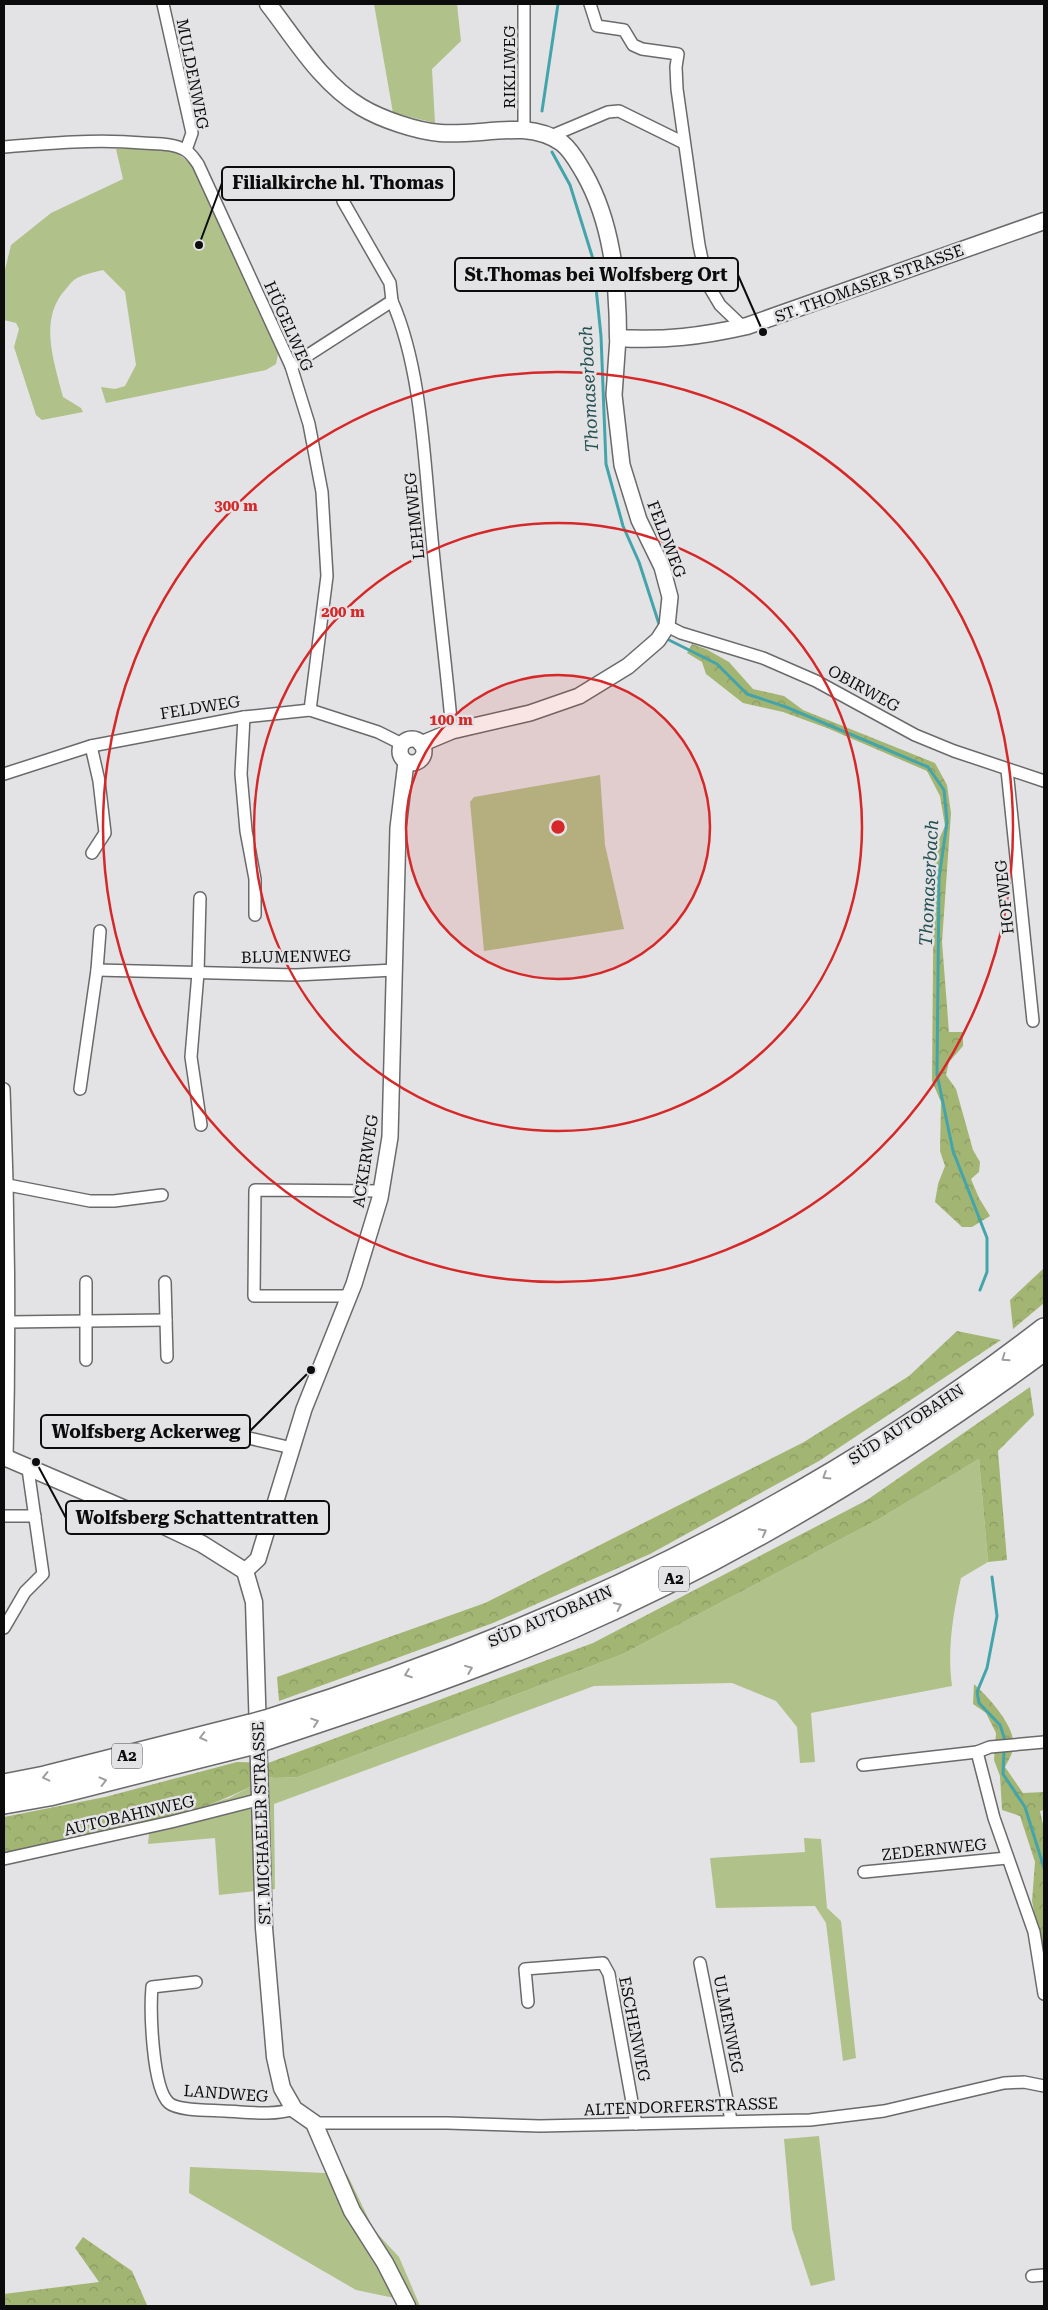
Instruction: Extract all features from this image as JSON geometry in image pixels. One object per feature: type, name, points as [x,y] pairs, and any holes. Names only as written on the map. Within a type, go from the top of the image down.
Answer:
[{"type":"highway","name":"SÜD AUTOBAHN","points":[[4,1785],[260,1732],[351,1694],[432,1666],[569,1610],[678,1558],[807,1488],[961,1389],[1044,1329]]},
{"type":"highway","name":"SÜD AUTOBAHN","points":[[4,1803],[49,1795],[260,1732],[438,1682],[574,1627],[686,1574],[816,1503],[901,1451],[971,1404],[1044,1350]]},
{"type":"main road","points":[[268,4],[322,76],[362,108],[414,128],[439,133],[524,130],[551,136],[563,144],[575,158],[595,192],[604,218],[617,285],[618,338]]},
{"type":"main road","name":"ST. THOMASER STRASSE","points":[[618,338],[643,340],[692,337],[717,334],[743,327],[1044,221]]},
{"type":"main road","points":[[6,1458],[160,1524],[202,1544],[245,1571]]},
{"type":"main road","name":"ST. MICHAELER STRASSE","points":[[245,1571],[254,1602],[264,1928],[275,2057],[282,2088],[294,2109],[314,2124],[352,2211],[385,2263],[407,2306]]},
{"type":"street","name":"MULDENWEG","points":[[163,4],[192,133],[186,150]]},
{"type":"street","name":"RIKLIWEG","points":[[524,4],[524,130]]},
{"type":"street","points":[[590,4],[597,26],[624,30],[633,45],[642,49],[678,54],[676,67],[677,89],[684,143],[699,245],[708,283],[720,304],[743,327]]},
{"type":"street","points":[[551,136],[608,112],[619,111],[684,143]]},
{"type":"street","points":[[4,147],[66,142],[118,141],[176,146],[186,150]]},
{"type":"street","name":"HÜGELWEG","points":[[186,150],[198,164],[291,366],[309,424],[322,492],[326,567],[310,710]]},
{"type":"street","name":"LEHMWEG","points":[[342,201],[390,283],[392,301],[400,322],[412,372],[423,445],[452,731]]},
{"type":"street","points":[[291,366],[392,301]]},
{"type":"street","name":"FELDWEG","points":[[618,338],[614,395],[622,465],[639,520],[662,567],[670,597],[667,626]]},
{"type":"street","points":[[422,744],[424,752],[421,758],[414,763],[406,762],[400,754],[402,744],[411,739],[422,744],[452,731],[530,714],[579,696],[628,666],[658,640],[667,626]]},
{"type":"street","name":"OBIRWEG","points":[[667,626],[681,634],[763,658],[816,681],[915,735],[1006,770],[1044,781]]},
{"type":"street","name":"FELDWEG","points":[[4,774],[91,746],[172,729],[244,717],[310,710],[378,732],[402,744]]},
{"type":"street","points":[[244,717],[241,774],[246,831],[255,880],[255,915]]},
{"type":"street","points":[[91,746],[99,781],[105,833],[92,853]]},
{"type":"street","name":"ACKERWEG","points":[[245,1571],[258,1559],[304,1409],[349,1296],[381,1191],[390,1137],[398,828],[406,762]]},
{"type":"street","name":"HOFWEG","points":[[1006,770],[1034,1021]]},
{"type":"street","points":[[200,898],[198,973],[191,1057],[201,1125]]},
{"type":"street","points":[[80,1089],[97,970],[100,931]]},
{"type":"street","name":"BLUMENWEG","points":[[97,970],[296,974],[394,970]]},
{"type":"street","points":[[4,1089],[8,1185],[10,1322],[6,1458]]},
{"type":"street","points":[[8,1185],[90,1201],[114,1201],[162,1195]]},
{"type":"street","points":[[349,1296],[254,1296],[254,1190],[381,1191]]},
{"type":"street","points":[[86,1282],[86,1360]]},
{"type":"street","points":[[165,1282],[167,1357]]},
{"type":"street","points":[[10,1322],[166,1320]]},
{"type":"street","points":[[102,1441],[240,1436],[292,1448]]},
{"type":"street","points":[[4,1628],[25,1592],[44,1574],[28,1469]]},
{"type":"street","points":[[4,1516],[35,1516]]},
{"type":"street","points":[[863,1765],[977,1752],[990,1747],[1044,1742]]},
{"type":"street","points":[[977,1752],[1007,1858],[1034,1932],[1044,1994]]},
{"type":"street","name":"AUTOBAHNWEG","points":[[4,1859],[171,1822],[261,1799]]},
{"type":"street","name":"ZEDERNWEG","points":[[864,1872],[1007,1858]]},
{"type":"street","name":"ESCHENWEG","points":[[528,2002],[524,1969],[603,1963],[608,1974],[636,2124]]},
{"type":"street","name":"ULMENWEG","points":[[700,1963],[731,2120]]},
{"type":"street","name":"LANDWEG","points":[[196,1982],[152,1987],[151,2035],[164,2094],[169,2104],[182,2108],[245,2112],[281,2113],[294,2109]]},
{"type":"street","name":"ALTENDORFERSTRASSE","points":[[314,2124],[447,2122],[540,2126],[828,2118],[906,2107],[1004,2083],[1024,2082],[1044,2086]]},
{"type":"street","points":[[1032,2276],[1044,2275]]},
{"type":"green space","points":[[374,4],[457,4],[461,41],[432,69],[435,123],[393,113]]},
{"type":"green space","points":[[151,148],[171,151],[189,163],[197,173],[278,354],[276,364],[266,370],[106,403],[101,387],[115,389],[125,386],[136,365],[125,292],[103,270],[90,273],[71,283],[57,301],[52,313],[50,327],[53,355],[63,397],[81,408],[83,412],[42,420],[36,415],[14,347],[19,329],[16,323],[4,320],[4,274],[11,245],[51,213],[123,179],[116,149]]},
{"type":"green space","points":[[692,644],[706,649],[729,662],[753,689],[784,696],[803,710],[935,763],[947,785],[951,813],[942,942],[949,1032],[963,1032],[963,1046],[949,1062],[946,1075],[956,1089],[973,1150],[980,1162],[979,1172],[971,1179],[979,1198],[990,1216],[972,1227],[962,1227],[935,1202],[938,1184],[945,1166],[940,1151],[941,1102],[932,1081],[934,850],[945,826],[940,796],[927,771],[827,728],[783,712],[743,703],[706,674],[702,662],[687,653]]},
{"type":"green space","points":[[600,775],[605,845],[624,929],[484,951],[470,802],[474,797]]},
{"type":"green space","points":[[1044,1268],[1044,1303],[1013,1329],[1010,1300]]},
{"type":"green space","points":[[957,1331],[1001,1340],[819,1461],[650,1554],[493,1623],[279,1701],[277,1677],[485,1603],[804,1442],[909,1376]]},
{"type":"green space","points":[[1030,1387],[1034,1415],[998,1451],[1007,1560],[988,1562],[979,1459],[879,1519],[623,1654],[298,1777],[275,1778],[255,1775],[250,1787],[191,1811],[129,1828],[4,1854],[4,1817],[105,1797],[237,1762],[268,1763],[593,1643],[867,1500]]},
{"type":"green space","points":[[979,1459],[988,1562],[961,1578],[952,1632],[950,1659],[952,1686],[811,1713],[815,1762],[800,1763],[797,1727],[776,1701],[732,1683],[594,1686],[274,1804],[275,1889],[219,1895],[215,1838],[148,1844],[150,1823],[229,1798],[250,1787],[255,1775],[275,1778],[298,1777],[623,1654],[879,1519]]},
{"type":"green space","points":[[974,1684],[1001,1714],[1011,1732],[1013,1749],[1005,1767],[1023,1793],[1044,1792],[1044,1810],[1040,1811],[1044,1829],[1044,1966],[1032,1901],[1035,1862],[1020,1816],[1002,1810],[1000,1776],[994,1760],[996,1733],[986,1713],[973,1704]]},
{"type":"green space","points":[[804,1838],[821,1839],[827,1908],[841,1921],[856,2058],[843,2061],[826,1923],[815,1906],[716,1908],[710,1858],[805,1852]]},
{"type":"green space","points":[[819,2136],[835,2280],[811,2286],[792,2229],[784,2139]]},
{"type":"green space","points":[[190,2167],[347,2174],[374,2230],[399,2257],[420,2306],[402,2306],[399,2299],[356,2290],[189,2193]]},
{"type":"green space","points":[[83,2237],[132,2271],[147,2305],[4,2306],[4,2294],[99,2282],[75,2248]]},
{"type":"waterway","name":"Thomaserbach","points":[[542,111],[558,4]]},
{"type":"waterway","name":"Thomaserbach","points":[[552,152],[570,185],[593,259],[601,336],[606,464],[623,526],[639,562],[659,624]]},
{"type":"waterway","name":"Thomaserbach","points":[[667,639],[717,664],[747,694],[786,707],[928,767],[944,790],[947,822],[939,878],[937,1074],[953,1151],[987,1238],[987,1272],[980,1290]]},
{"type":"waterway","name":"Thomaserbach","points":[[992,1577],[997,1616],[987,1668],[977,1692],[979,1703],[1000,1725],[1005,1740]]},
{"type":"waterway","name":"Thomaserbach","points":[[1004,1751],[1003,1774],[1025,1807],[1044,1868]]},
{"type":"place","name":"Filialkirche hl. Thomas","points":[[199,245]]},
{"type":"place","name":"St.Thomas bei Wolfsberg Ort","points":[[763,332]]},
{"type":"place","name":"Wolfsberg Ackerweg","points":[[311,1370]]},
{"type":"place","name":"Wolfsberg Schattentratten","points":[[36,1462]]}]
